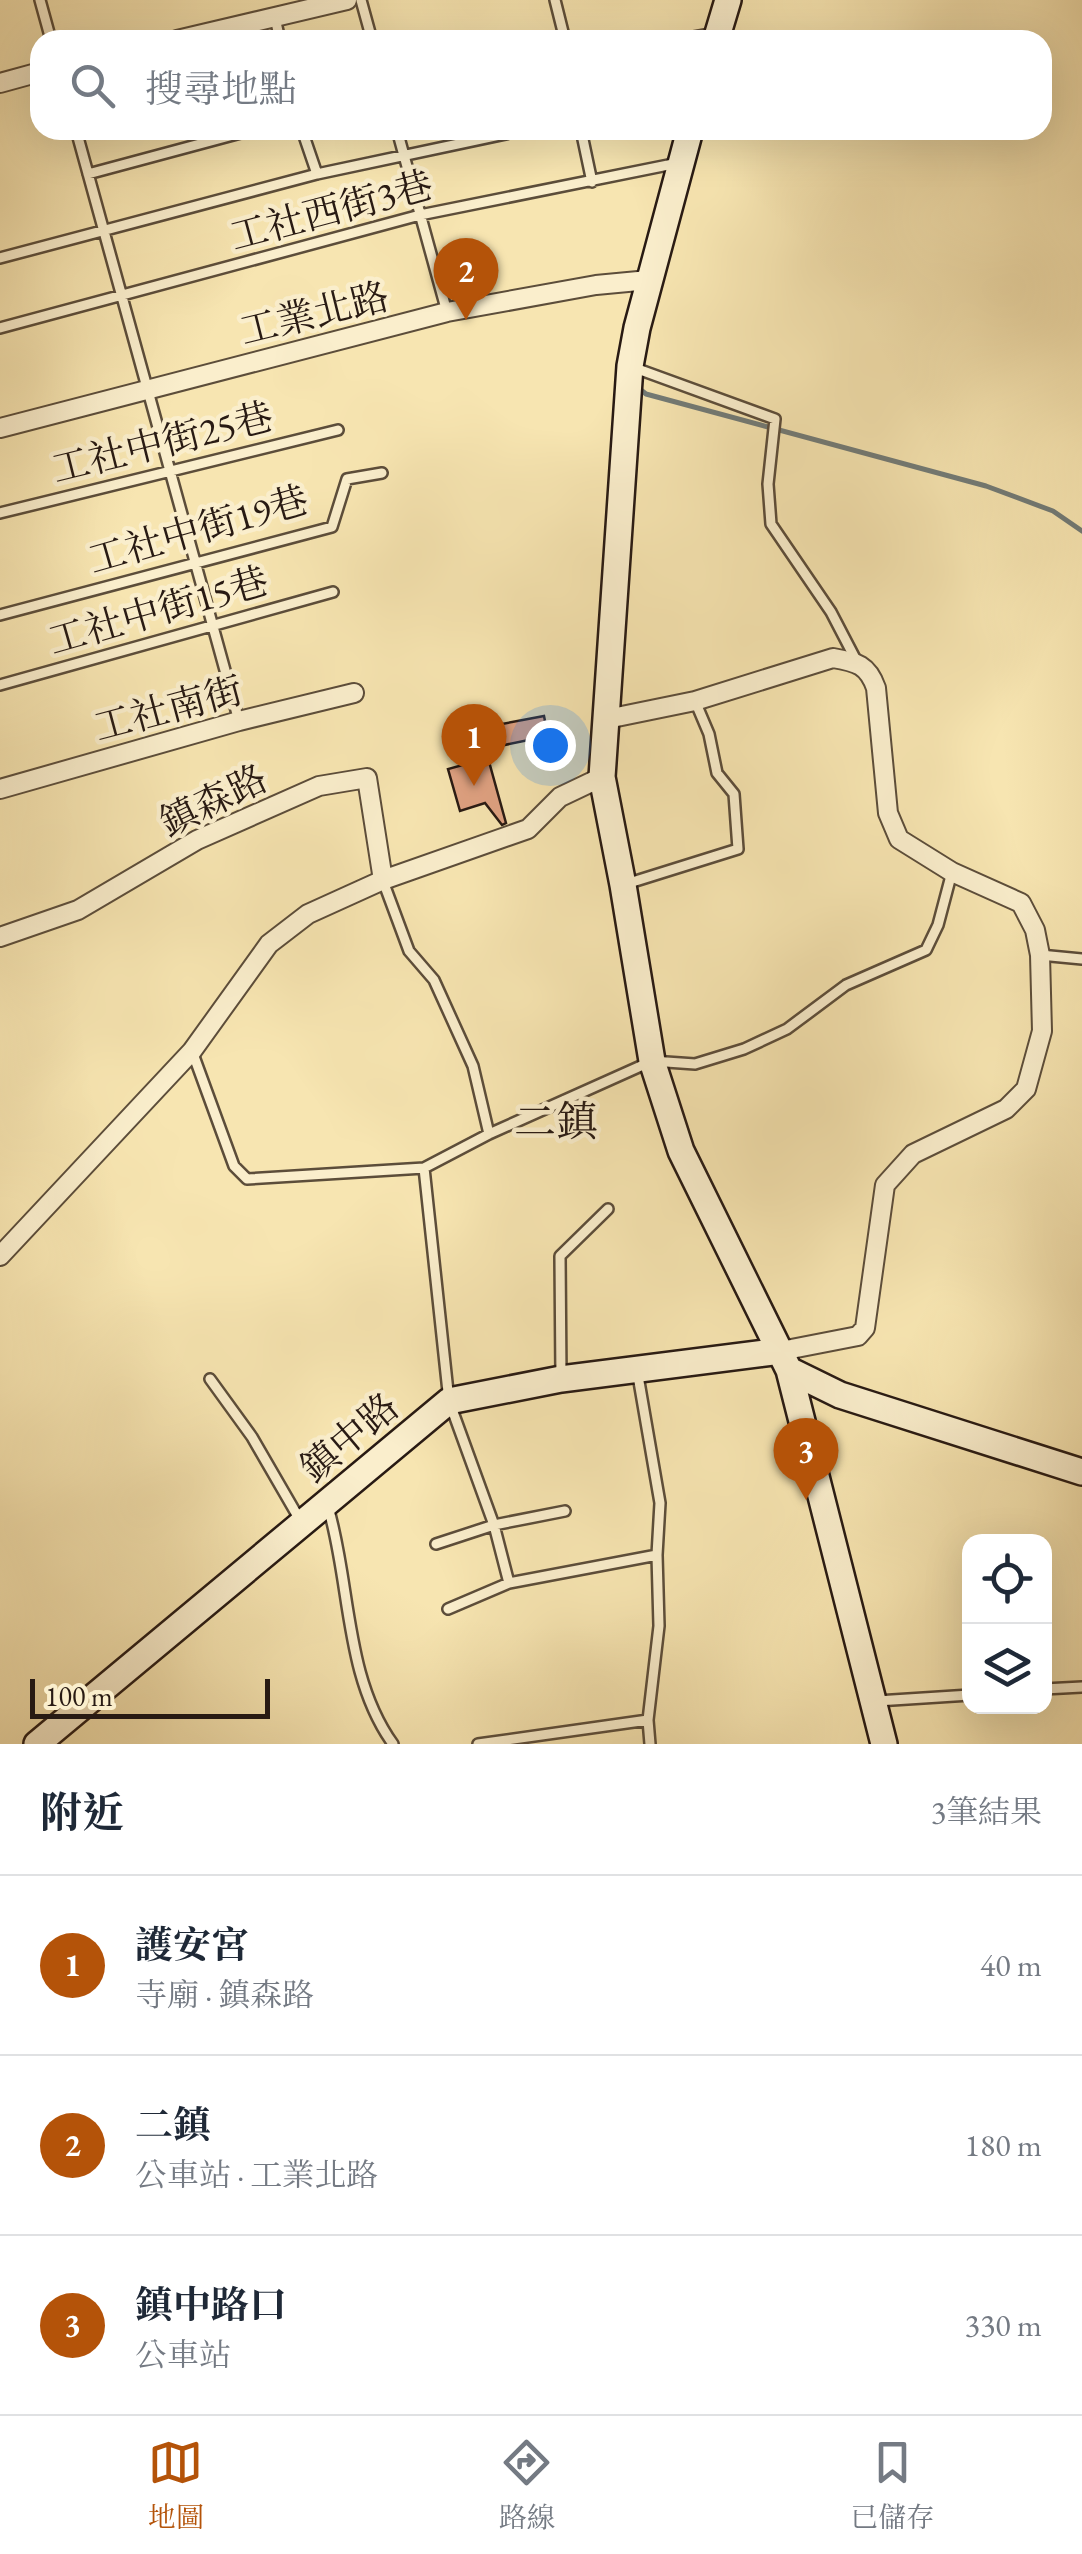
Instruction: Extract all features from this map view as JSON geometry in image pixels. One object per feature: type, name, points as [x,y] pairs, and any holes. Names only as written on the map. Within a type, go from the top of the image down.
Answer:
[{"type":"street","points":[[222,30],[347,0]]},
{"type":"street","points":[[720,30],[728,0]]},
{"type":"street","points":[[0,84],[30,75]]},
{"type":"street","points":[[687,140],[630,366],[602,777],[624,885],[652,1062],[681,1152],[785,1360],[884,1744]]},
{"type":"street","name":"工業北路","points":[[0,428],[447,312],[596,285],[649,280]]},
{"type":"street","points":[[607,719],[695,702],[833,658],[857,662],[870,671],[876,688],[888,813],[899,839],[952,872],[1021,903],[1035,930],[1040,955],[1042,1031],[1026,1090],[1006,1109],[914,1154],[884,1185],[865,1328],[858,1336],[785,1360]]},
{"type":"street","name":"工社南街","points":[[0,788],[354,693]]},
{"type":"street","points":[[0,1256],[192,1051],[269,944],[308,914],[383,880],[528,828],[560,797],[602,777]]},
{"type":"street","name":"鎮森路","points":[[0,937],[78,910],[197,840],[320,786],[366,778],[383,880]]},
{"type":"street","points":[[785,1360],[840,1395],[1082,1472]]},
{"type":"street","name":"鎮中路","points":[[37,1744],[449,1401],[637,1368],[785,1360]]},
{"type":"lane","points":[[40,0],[48,30]]},
{"type":"lane","points":[[361,0],[369,30]]},
{"type":"lane","points":[[554,0],[562,30]]},
{"type":"lane","points":[[274,18],[277,30]]},
{"type":"lane","points":[[79,140],[240,721]]},
{"type":"lane","points":[[88,174],[215,140]]},
{"type":"lane","points":[[305,140],[317,174]]},
{"type":"lane","points":[[400,140],[447,312]]},
{"type":"lane","points":[[0,258],[317,174],[474,140]]},
{"type":"lane","points":[[583,140],[592,182]]},
{"type":"lane","name":"工社西街3巷","points":[[0,328],[420,215],[681,162]]},
{"type":"lane","points":[[630,366],[776,419],[768,484],[771,524],[830,612],[857,662]]},
{"type":"lane","name":"工社中街25巷","points":[[0,512],[338,430]]},
{"type":"lane","name":"工社中街19巷","points":[[0,615],[332,526],[347,479],[382,473]]},
{"type":"lane","name":"工社中街15巷","points":[[0,685],[332,592]]},
{"type":"lane","points":[[624,885],[738,849],[734,794],[717,773],[709,734],[695,702]]},
{"type":"lane","points":[[192,1051],[234,1166],[247,1179],[424,1168],[489,1134],[652,1062],[695,1064],[787,1029],[846,984],[926,950],[938,925],[952,872]]},
{"type":"lane","points":[[383,880],[409,951],[434,980],[473,1066],[489,1134]]},
{"type":"lane","points":[[1040,955],[1082,959]]},
{"type":"lane","points":[[424,1168],[449,1401],[494,1526],[509,1583]]},
{"type":"lane","points":[[561,1379],[560,1256],[608,1209]]},
{"type":"lane","points":[[637,1368],[660,1503],[659,1626],[648,1720],[650,1744]]},
{"type":"lane","points":[[210,1379],[252,1437],[303,1524]]},
{"type":"lane","points":[[327,1505],[338,1540],[346,1609],[358,1660],[380,1726],[393,1744]]},
{"type":"lane","points":[[436,1544],[566,1510]]},
{"type":"lane","points":[[448,1609],[509,1583],[657,1554]]},
{"type":"lane","points":[[1052,1689],[1082,1687]]},
{"type":"lane","points":[[872,1701],[962,1695]]},
{"type":"lane","points":[[478,1744],[648,1720]]},
{"type":"building","points":[[544,716],[548,736],[490,748],[486,727]]},
{"type":"building","points":[[488,758],[506,823],[502,825],[485,803],[460,811],[448,769]]},
{"type":"waterway","points":[[641,390],[986,486],[1053,511],[1082,531]]},
{"type":"place","name":"二鎮","points":[[466,320]]},
{"type":"place","name":"護安宮","points":[[474,786]]},
{"type":"place","name":"鎮中路口","points":[[806,1500]]},
{"type":"district","name":"二鎮","points":[[556,1121]]}]
